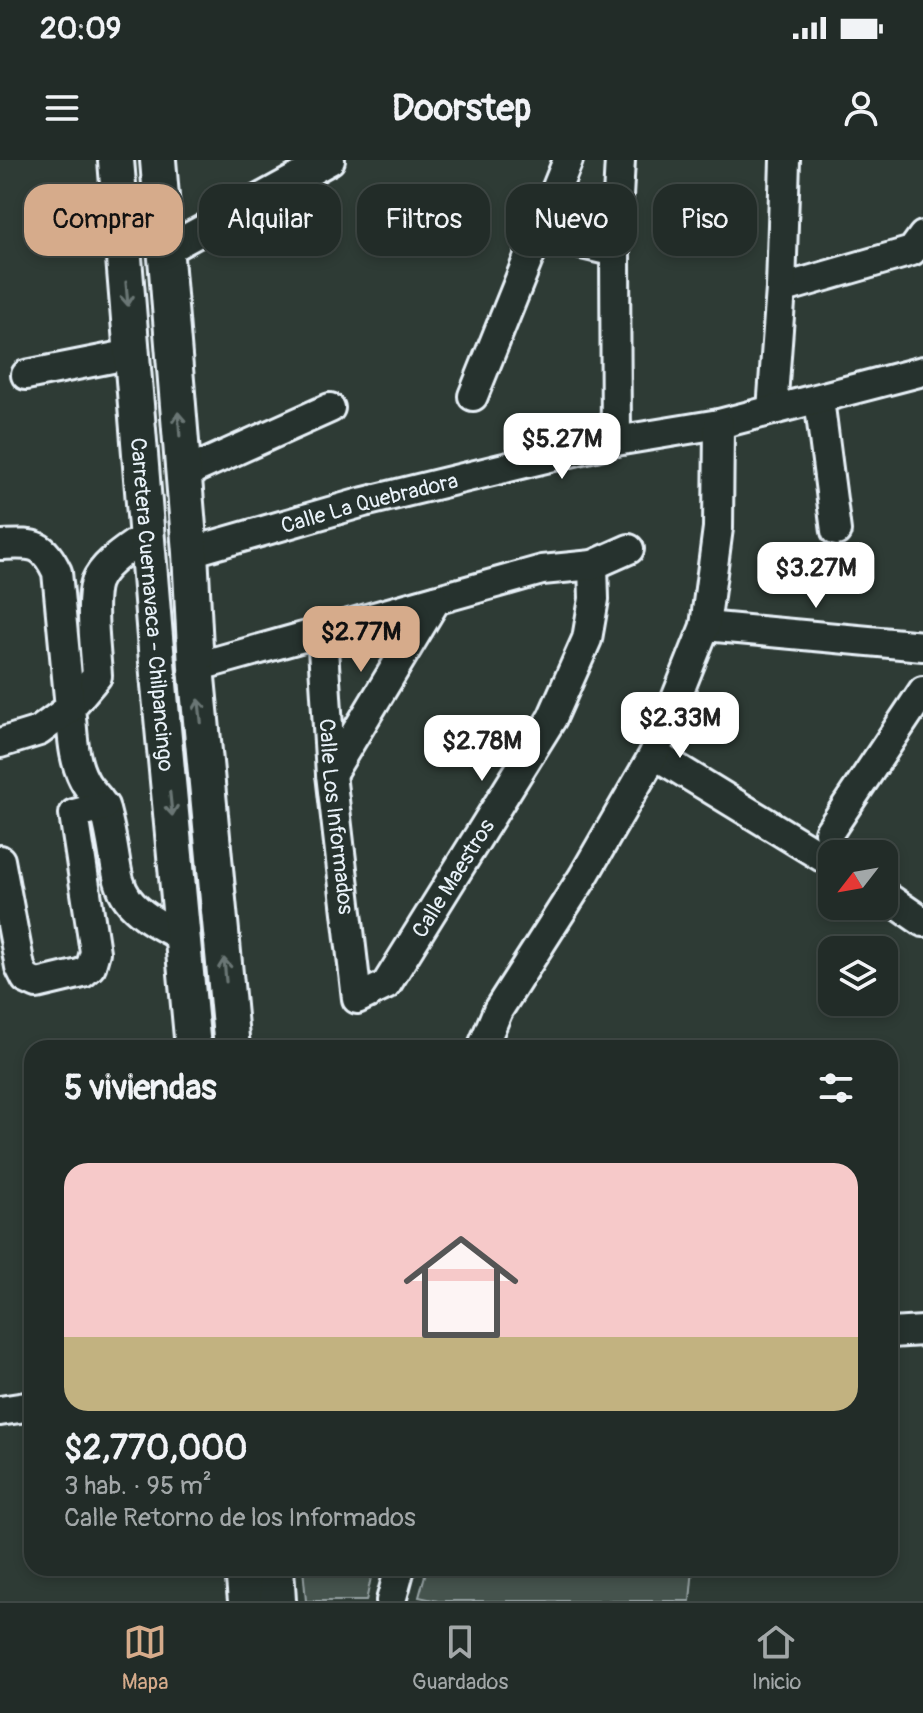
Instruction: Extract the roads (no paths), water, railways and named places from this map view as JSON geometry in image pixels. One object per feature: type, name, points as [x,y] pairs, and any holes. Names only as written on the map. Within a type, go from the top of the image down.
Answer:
[{"type":"main road","name":"Carretera Cuernavaca - Chilpancingo","points":[[116,160],[192,1040]]},
{"type":"main road","name":"Carretera Cuernavaca - Chilpancingo","points":[[158,160],[160,184]]},
{"type":"main road","name":"Carretera Cuernavaca - Chilpancingo","points":[[166,256],[196,667],[231,1040]]},
{"type":"main road","points":[[252,1576],[272,1594]]},
{"type":"street","points":[[183,241],[330,160]]},
{"type":"street","points":[[559,184],[568,160]]},
{"type":"street","points":[[619,184],[620,160]]},
{"type":"street","points":[[772,410],[781,289],[785,160]]},
{"type":"street","points":[[781,289],[912,251],[923,236]]},
{"type":"street","points":[[473,396],[531,256]]},
{"type":"street","points":[[615,256],[616,441]]},
{"type":"street","points":[[26,375],[132,354]]},
{"type":"street","name":"Calle La Quebradora","points":[[190,552],[364,502],[616,441],[719,424],[923,371]]},
{"type":"street","points":[[819,399],[836,531]]},
{"type":"street","points":[[183,474],[330,408]]},
{"type":"street","points":[[485,1040],[498,1010],[583,877],[654,754],[705,626],[718,528],[719,424]]},
{"type":"street","points":[[0,743],[39,731],[70,708],[97,676],[93,598],[97,581],[117,558],[147,535]]},
{"type":"street","points":[[0,545],[33,544],[48,554],[57,572],[76,761],[85,782],[104,806],[119,886],[129,903],[153,923],[183,937]]},
{"type":"street","points":[[196,667],[542,570],[593,565],[629,549]]},
{"type":"street","name":"Calle Maestros","points":[[357,999],[386,985],[552,718],[587,639],[594,599],[593,565]]},
{"type":"street","points":[[331,774],[436,600]]},
{"type":"street","points":[[705,626],[923,646]]},
{"type":"street","name":"Calle Los Informados","points":[[322,633],[331,774],[357,999]]},
{"type":"street","points":[[829,832],[923,691]]},
{"type":"street","points":[[654,754],[818,854]]},
{"type":"street","points":[[0,860],[20,967],[26,979],[37,984],[83,973],[91,966],[95,952],[74,814],[104,806]]},
{"type":"street","points":[[898,905],[923,922]]},
{"type":"street","points":[[898,1331],[923,1331]]},
{"type":"street","points":[[0,1411],[24,1407]]},
{"type":"street","points":[[391,1601],[398,1576]]}]
